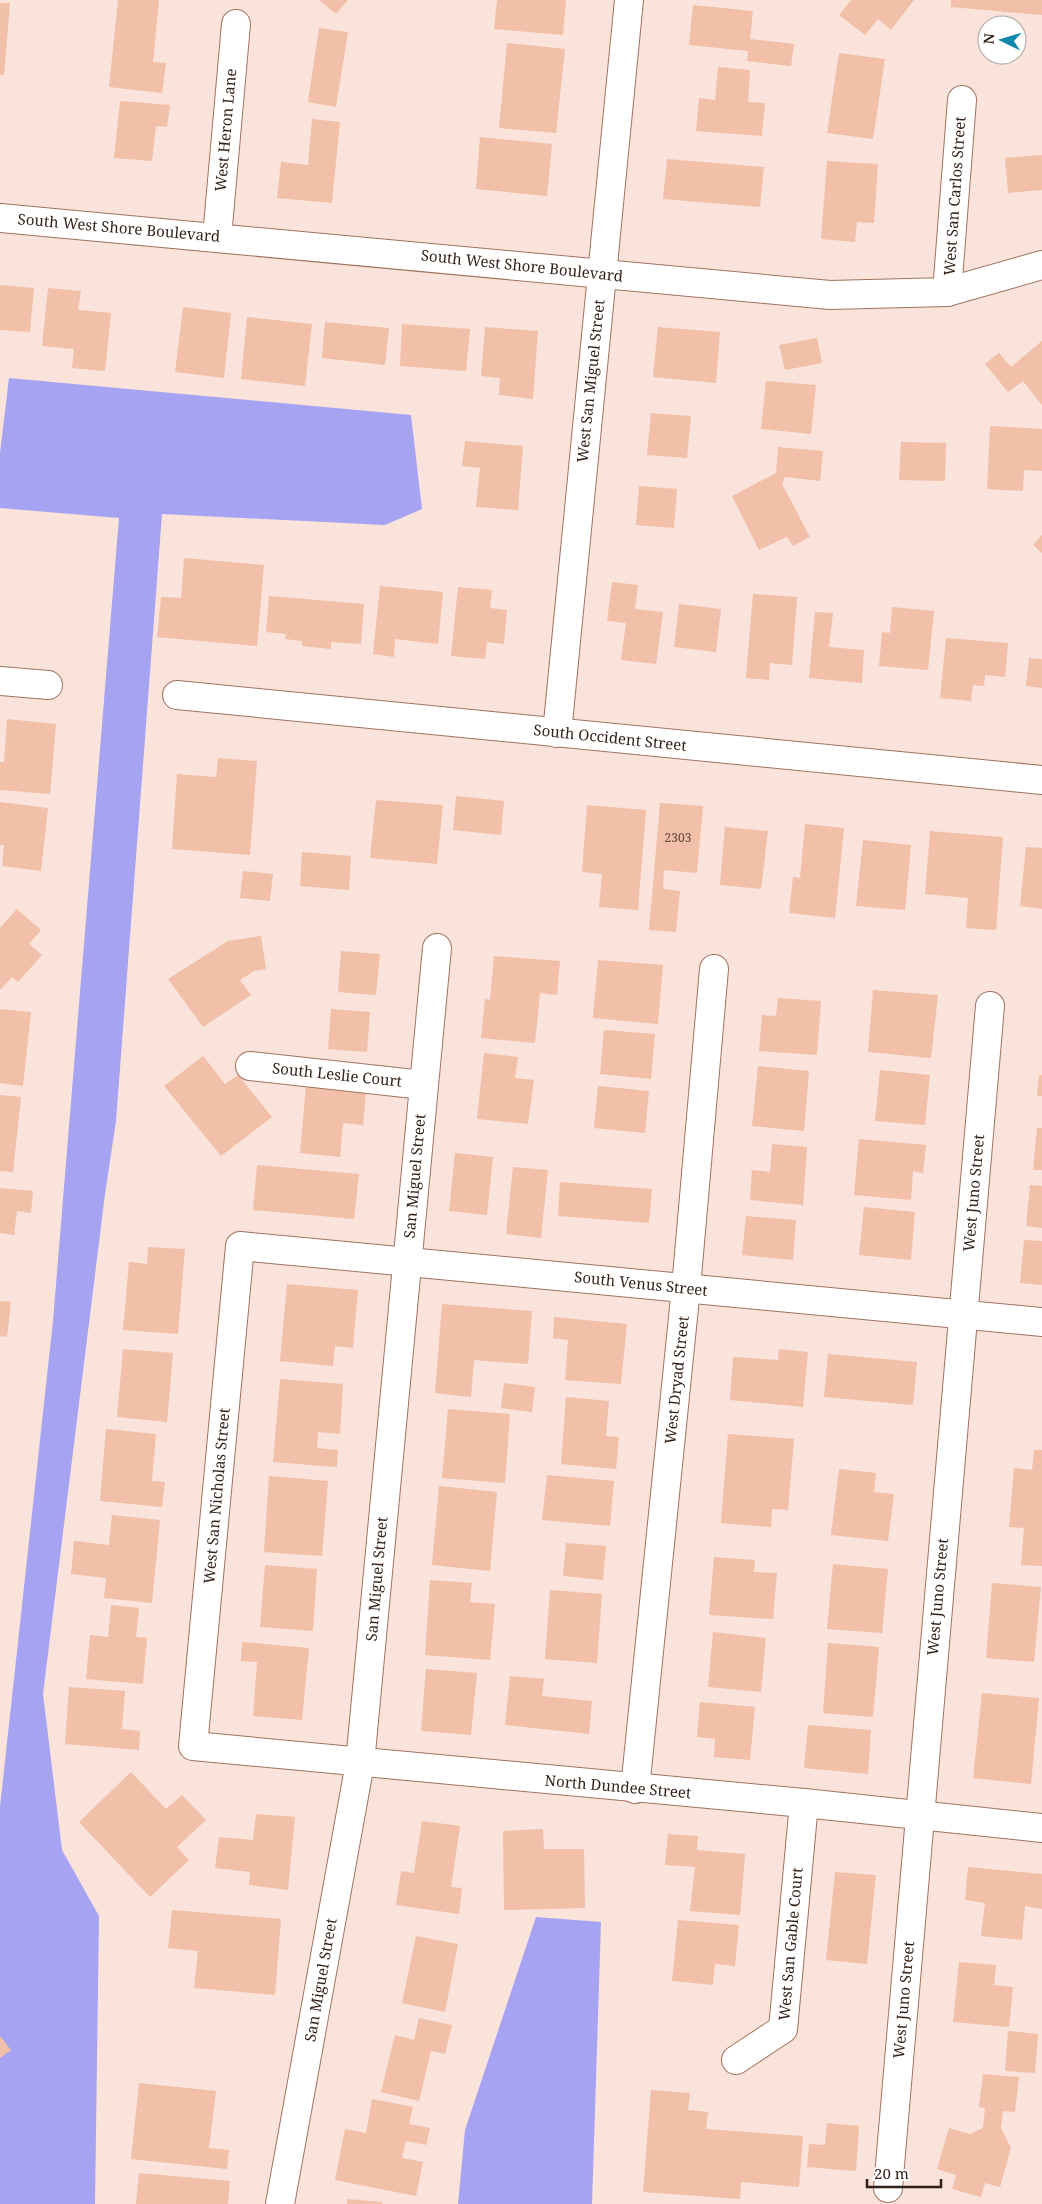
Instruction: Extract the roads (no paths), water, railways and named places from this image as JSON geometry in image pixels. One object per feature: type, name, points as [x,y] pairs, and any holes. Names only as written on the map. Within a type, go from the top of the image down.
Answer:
[{"type":"street","name":"West San Miguel Street","points":[[556,733],[629,0]]},
{"type":"street","name":"West Heron Lane","points":[[217,237],[236,24]]},
{"type":"street","name":"West San Carlos Street","points":[[947,292],[962,100]]},
{"type":"street","name":"South West Shore Boulevard","points":[[0,218],[830,295],[947,292],[1042,266]]},
{"type":"street","points":[[0,681],[48,685]]},
{"type":"street","name":"South Occident Street","points":[[177,695],[1042,780]]},
{"type":"street","name":"San Miguel Street","points":[[280,2204],[360,1763],[437,948]]},
{"type":"street","name":"West Dryad Street","points":[[635,1789],[686,1288],[714,970]]},
{"type":"street","name":"West Juno Street","points":[[888,2188],[990,1006]]},
{"type":"street","name":"South Leslie Court","points":[[250,1066],[424,1085]]},
{"type":"street","name":"South Venus Street","points":[[240,1246],[1042,1322]]},
{"type":"street","name":"West San Nicholas Street","points":[[193,1746],[240,1246]]},
{"type":"street","name":"North Dundee Street","points":[[193,1746],[635,1789],[804,1803],[1042,1828]]},
{"type":"street","name":"West San Gable Court","points":[[736,2060],[783,2029],[804,1803]]}]
